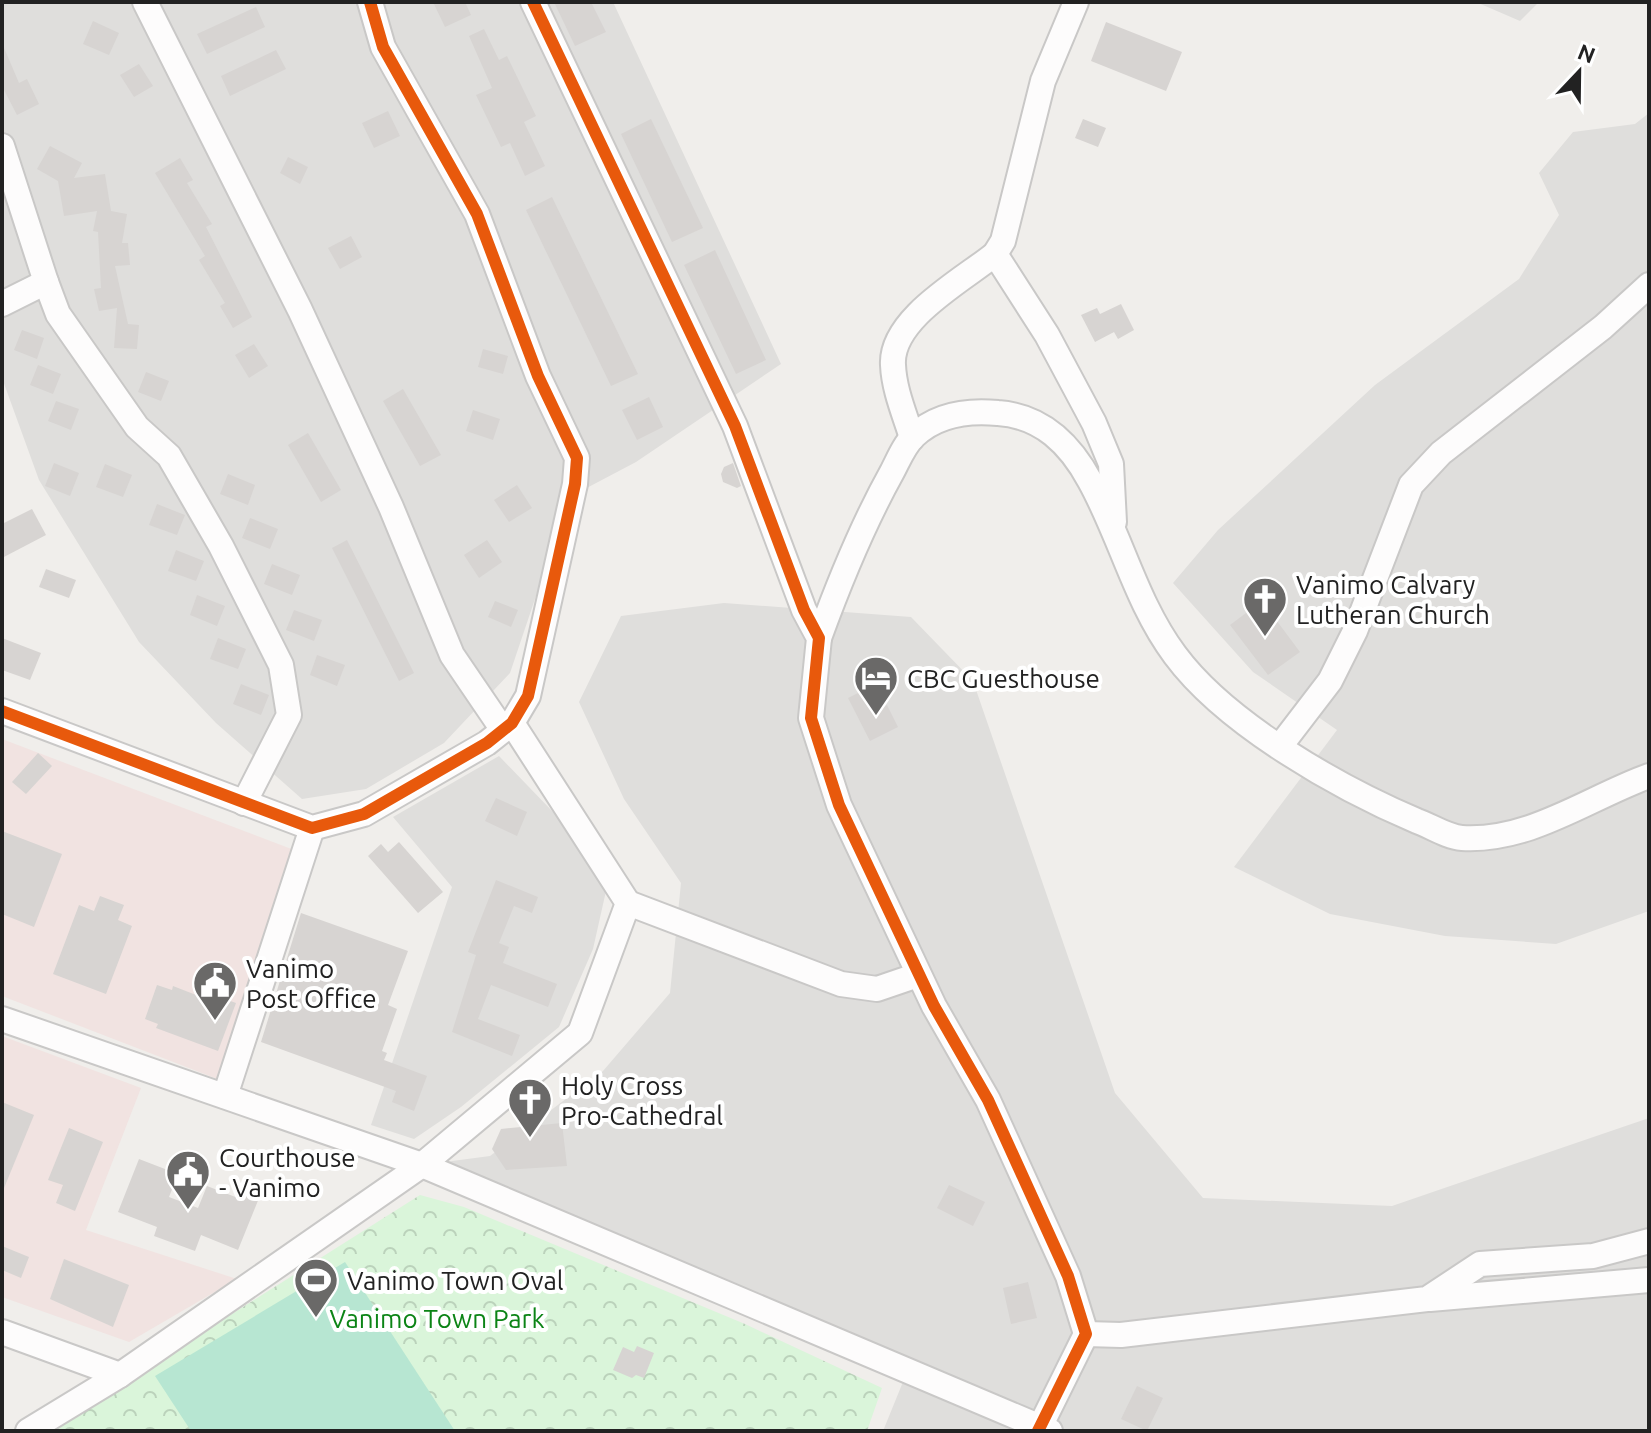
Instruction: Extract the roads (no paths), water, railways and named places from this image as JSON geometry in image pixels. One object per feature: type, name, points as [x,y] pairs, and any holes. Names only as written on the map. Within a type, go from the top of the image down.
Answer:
[{"type":"street","points":[[145,2],[300,310],[391,507],[452,655],[508,727],[628,903],[841,984],[877,989],[918,975]]},
{"type":"street","points":[[2,711],[312,828],[364,814],[508,727],[528,696],[575,484],[577,458],[538,376],[477,214],[383,47],[370,2]]},
{"type":"street","points":[[533,2],[718,388],[770,514],[804,610],[819,638]]},
{"type":"street","points":[[912,438],[892,362],[902,333],[918,311],[995,254],[1003,241],[1043,81],[1076,2]]},
{"type":"street","points":[[2,146],[58,314],[137,427],[169,456],[221,546],[281,665],[289,715],[244,803]]},
{"type":"street","points":[[995,254],[1047,335],[1094,423],[1111,464],[1115,536]]},
{"type":"street","points":[[2,304],[46,282]]},
{"type":"street","points":[[1281,745],[1330,681],[1355,631],[1411,485],[1441,453],[1603,327],[1649,285]]},
{"type":"street","points":[[2,1019],[422,1165],[1043,1430],[1086,1334],[1068,1276],[988,1100],[918,975],[839,805],[811,718],[819,638],[860,529],[912,438],[932,422],[954,413],[1006,413],[1038,424],[1063,442],[1089,480],[1154,621],[1175,656],[1202,685],[1247,723],[1345,788],[1458,838],[1491,838],[1546,823],[1649,776]]},
{"type":"street","points":[[225,1096],[312,828]]},
{"type":"street","points":[[28,1431],[120,1375],[422,1165],[580,1033],[628,903]]},
{"type":"street","points":[[1427,1299],[1480,1264],[1593,1256],[1649,1241]]},
{"type":"street","points":[[1086,1334],[1121,1335],[1427,1299],[1649,1280]]},
{"type":"street","points":[[2,1332],[120,1375]]},
{"type":"place","name":"Vanimo Calvary Lutheran Church","points":[[1265,638]]},
{"type":"place","name":"CBC Guesthouse","points":[[876,717]]},
{"type":"place","name":"Vanimo Post Office","points":[[215,1022]]},
{"type":"place","name":"Holy Cross Pro-Cathedral","points":[[530,1139]]},
{"type":"place","name":"Courthouse - Vanimo","points":[[188,1211]]},
{"type":"place","name":"Vanimo Town Oval","points":[[316,1319]]},
{"type":"park label","name":"Vanimo Town Park","points":[[437,1318]]}]
